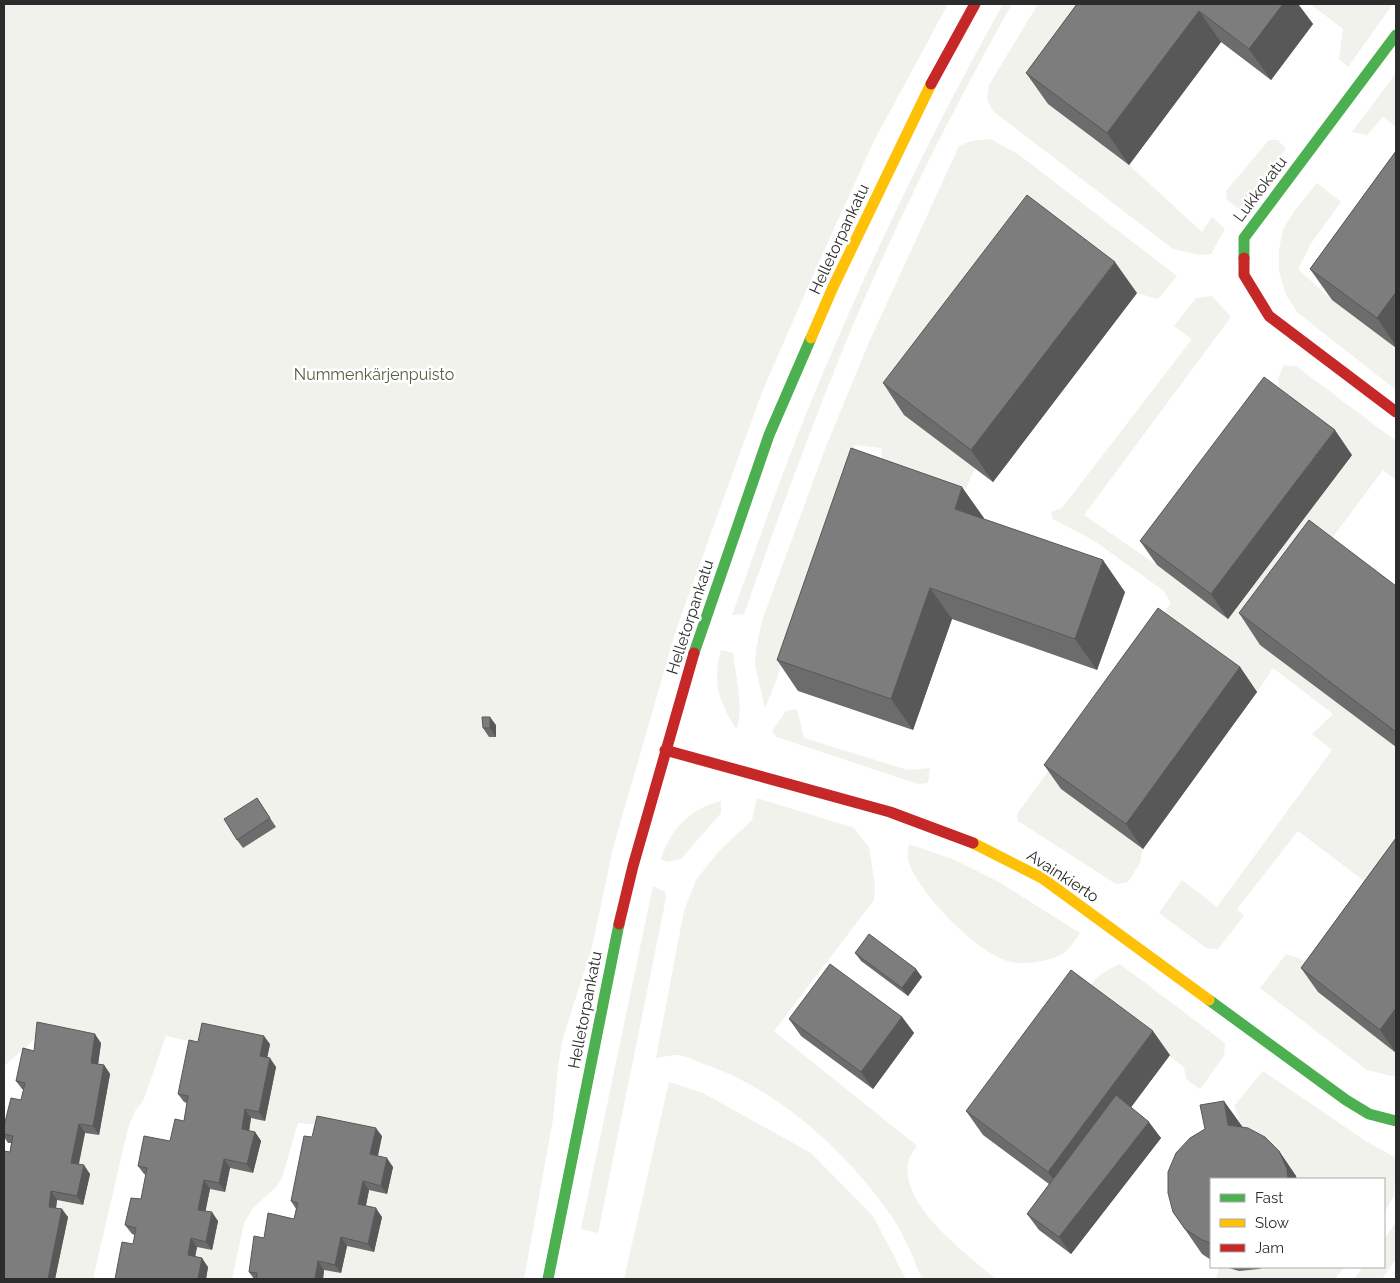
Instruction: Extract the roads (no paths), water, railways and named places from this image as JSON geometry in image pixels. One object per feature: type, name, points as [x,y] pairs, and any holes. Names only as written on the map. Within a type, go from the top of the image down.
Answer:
[{"type":"street","name":"Helletorpankatu","points":[[548,1279],[617,932],[666,750],[703,623],[769,435],[833,287],[920,105],[975,4]]},
{"type":"street","name":"Lukkokatu","points":[[1396,35],[1244,238],[1244,275],[1269,316],[1396,412]]},
{"type":"street","name":"Avainkierto","points":[[666,750],[890,812],[948,833],[1000,856],[1042,878],[1346,1100],[1369,1114],[1396,1121]]},
{"type":"park label","name":"Nummenkärjenpuisto","points":[[374,374]]}]
